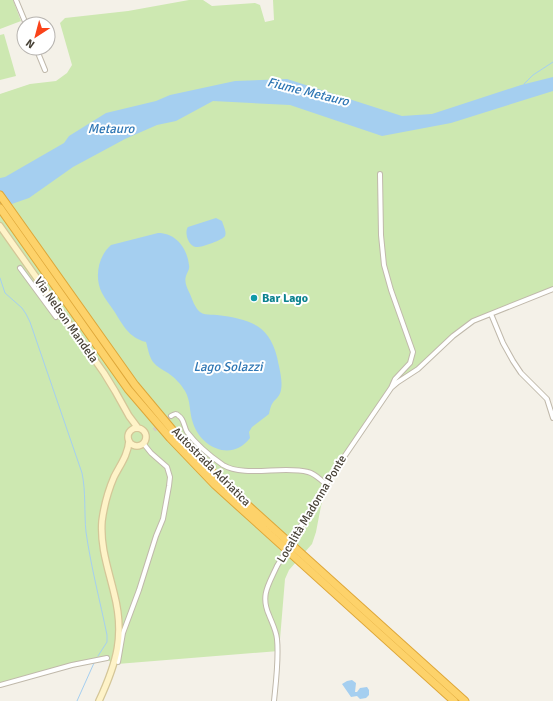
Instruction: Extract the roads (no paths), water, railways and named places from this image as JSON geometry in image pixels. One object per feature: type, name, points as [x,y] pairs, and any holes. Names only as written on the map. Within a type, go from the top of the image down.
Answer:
[{"type":"highway","name":"Autostrada Adriatica","points":[[0,195],[42,261],[128,389],[175,443],[215,485],[454,701]]},
{"type":"highway","name":"Autostrada Adriatica","points":[[0,208],[42,261],[135,385],[175,433],[222,482],[465,701]]},
{"type":"main road","name":"Via Nelson Mandela","points":[[0,226],[104,373],[116,391],[128,416],[138,428]]},
{"type":"main road","name":"Via Nelson Mandela","points":[[128,416],[130,431]]},
{"type":"main road","points":[[99,701],[111,674],[119,647],[120,636],[117,606],[104,554],[102,521],[107,493],[126,455],[129,441],[128,435],[130,431],[138,428],[142,429],[146,435],[146,439],[143,443],[136,446],[126,455]]},
{"type":"main road","points":[[129,441],[136,446]]},
{"type":"street","points":[[16,0],[23,16]]},
{"type":"street","points":[[39,56],[45,70]]},
{"type":"street","name":"Località Madonna Ponte","points":[[380,174],[381,235],[384,265],[391,290],[413,352],[410,363],[392,384],[391,388]]},
{"type":"street","points":[[20,268],[56,317]]},
{"type":"street","name":"Località Madonna Ponte","points":[[274,701],[277,637],[275,627],[265,605],[265,592],[278,566],[326,484],[384,396],[391,388],[423,365],[453,336],[473,321],[553,289]]},
{"type":"street","points":[[491,314],[503,343],[513,360],[521,373],[547,399],[553,418]]},
{"type":"street","points":[[171,416],[176,414],[179,415],[186,430],[193,440],[225,466],[233,469],[308,472],[326,484]]},
{"type":"street","points":[[118,662],[123,633],[163,519],[169,486],[170,477],[167,467],[151,453],[143,443]]},
{"type":"street","points":[[0,685],[72,665],[107,658]]},
{"type":"water","points":[[553,77],[553,91],[451,123],[382,136],[290,105],[213,101],[176,121],[157,125],[125,139],[73,167],[29,198],[0,208],[0,178],[5,177],[64,143],[69,136],[106,113],[156,101],[170,95],[235,81],[287,79],[402,116],[432,114],[521,85]]},
{"type":"water","points":[[216,218],[222,221],[225,236],[216,242],[202,246],[193,246],[189,242],[186,232],[188,227]]},
{"type":"water","name":"Lago Solazzi","points":[[158,233],[170,236],[183,247],[188,259],[189,267],[185,278],[186,285],[198,310],[204,314],[238,319],[256,325],[269,337],[277,357],[281,378],[279,396],[272,405],[269,414],[252,427],[249,432],[250,438],[243,445],[235,449],[218,449],[210,445],[197,432],[193,423],[187,395],[183,388],[173,377],[153,362],[146,342],[135,337],[127,330],[102,293],[98,281],[100,261],[111,245]]},
{"type":"water","points":[[352,680],[356,683],[355,692],[357,692],[360,688],[367,687],[369,690],[369,695],[366,698],[360,699],[357,696],[351,697],[342,684]]},
{"type":"waterway","points":[[524,84],[533,75],[553,62]]},
{"type":"waterway","points":[[0,278],[5,293],[22,308],[30,322],[82,473],[86,532],[107,635],[107,642],[98,656]]},
{"type":"waterway","points":[[77,701],[94,663]]},
{"type":"tunnel","points":[[154,430],[171,416]]},
{"type":"place","name":"Bar Lago","points":[[254,298]]},
{"type":"water label","name":"Fiume Metauro","points":[[308,92]]},
{"type":"water label","name":"Metauro","points":[[111,129]]}]
